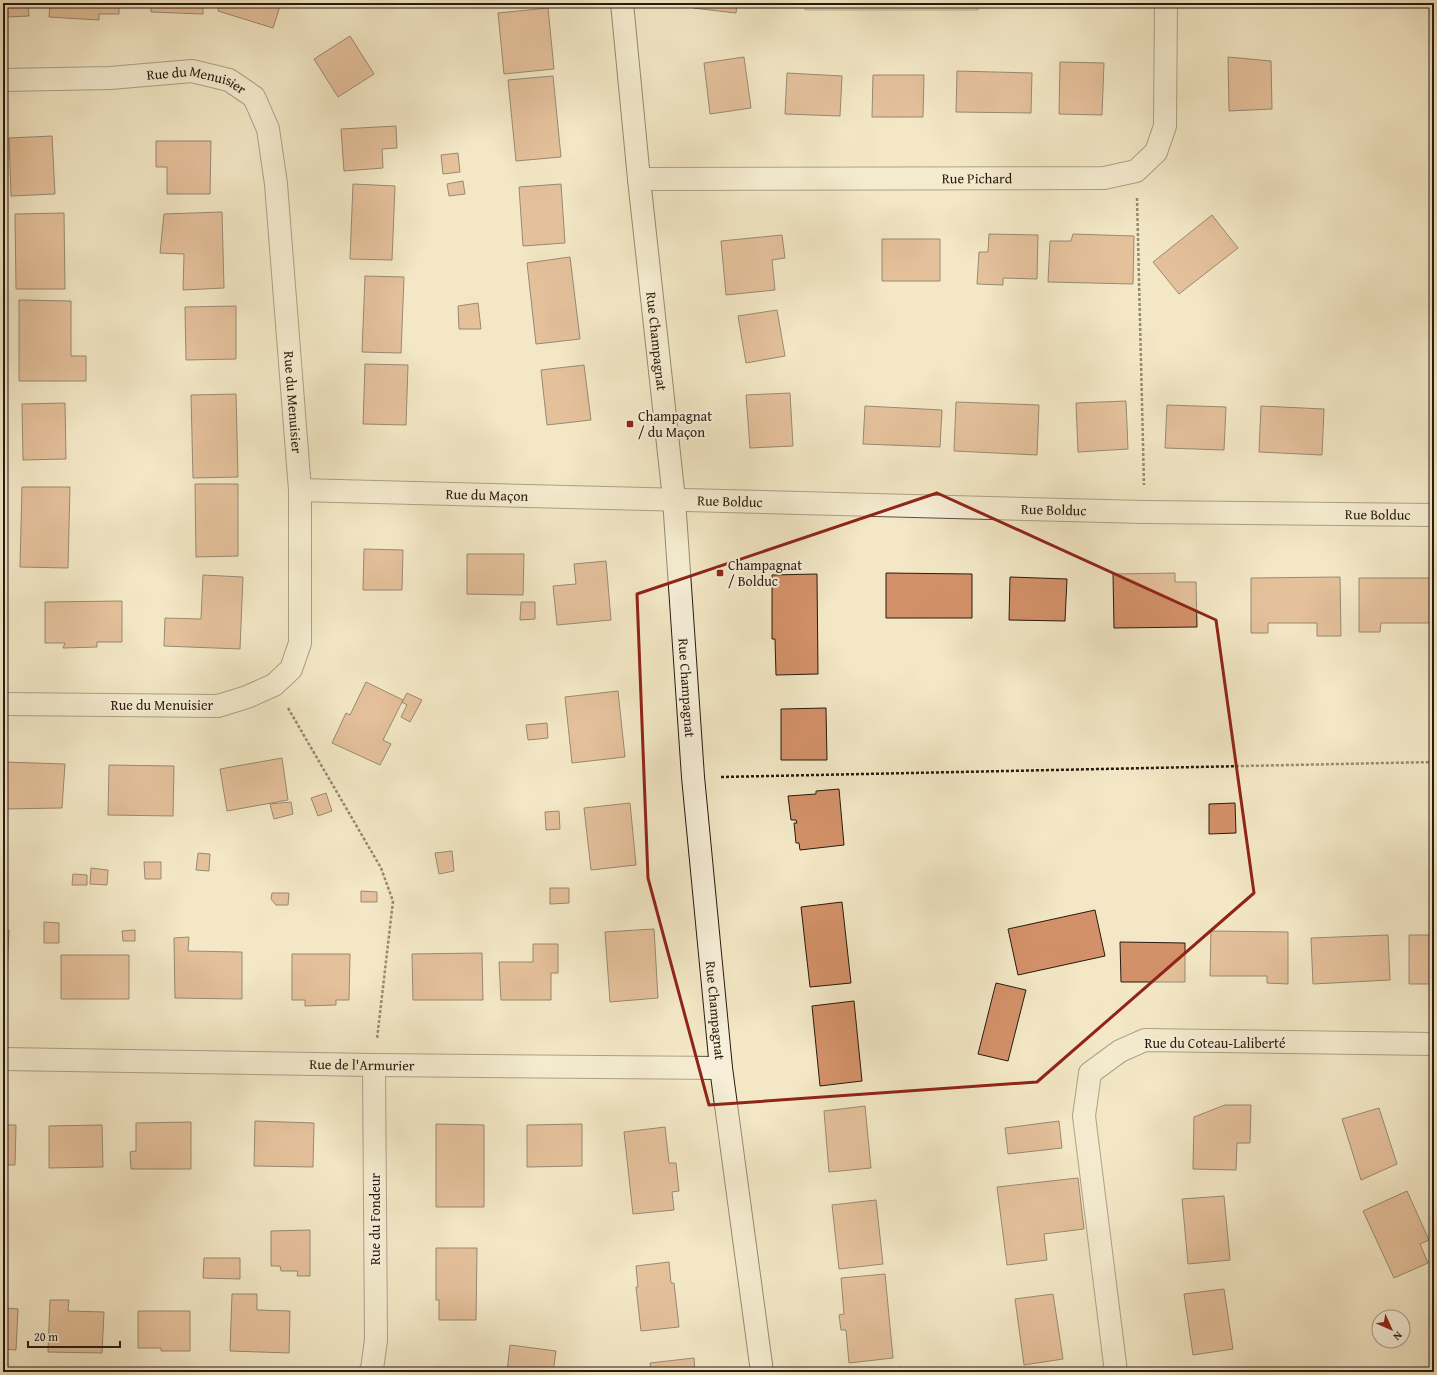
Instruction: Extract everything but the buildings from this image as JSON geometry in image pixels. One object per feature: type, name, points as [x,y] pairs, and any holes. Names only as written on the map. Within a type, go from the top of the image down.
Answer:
[{"type":"street","name":"Rue Champagnat","points":[[622,3],[639,179],[674,499],[693,777],[721,1068],[762,1372]]},
{"type":"street","points":[[1136,171],[1156,152],[1165,126],[1166,3]]},
{"type":"street","name":"Rue du Menuisier","points":[[3,80],[110,78],[192,71],[229,80],[254,97],[268,129],[276,184],[300,490],[300,643],[291,669],[274,685],[247,697],[218,706],[3,704]]},
{"type":"street","name":"Rue Pichard","points":[[639,179],[1104,178],[1136,171]]},
{"type":"street","name":"Rue du Maçon","points":[[300,490],[674,499]]},
{"type":"street","name":"Rue Bolduc","points":[[674,499],[1144,512],[1434,515]]},
{"type":"street","name":"Rue du Coteau-Laliberté","points":[[1116,1372],[1084,1116],[1090,1073],[1120,1051],[1145,1040],[1434,1044]]},
{"type":"street","name":"Rue de l'Armurier","points":[[3,1059],[374,1065],[721,1068]]},
{"type":"street","name":"Rue du Fondeur","points":[[370,1372],[372,1369],[376,1340],[374,1065]]},
{"type":"path","points":[[1136,171],[1144,512]]},
{"type":"path","points":[[274,685],[381,868],[393,901],[374,1065]]},
{"type":"path","points":[[693,777],[1434,762]]},
{"type":"highlighted area","points":[[937,493],[1216,620],[1254,893],[1037,1082],[709,1105],[648,878],[637,594]]},
{"type":"green space","points":[[805,3],[979,3],[978,10],[805,10]]},
{"type":"place","name":"Champagnat / du Maçon","points":[[630,424]]},
{"type":"place","name":"Champagnat / Bolduc","points":[[720,573]]}]
